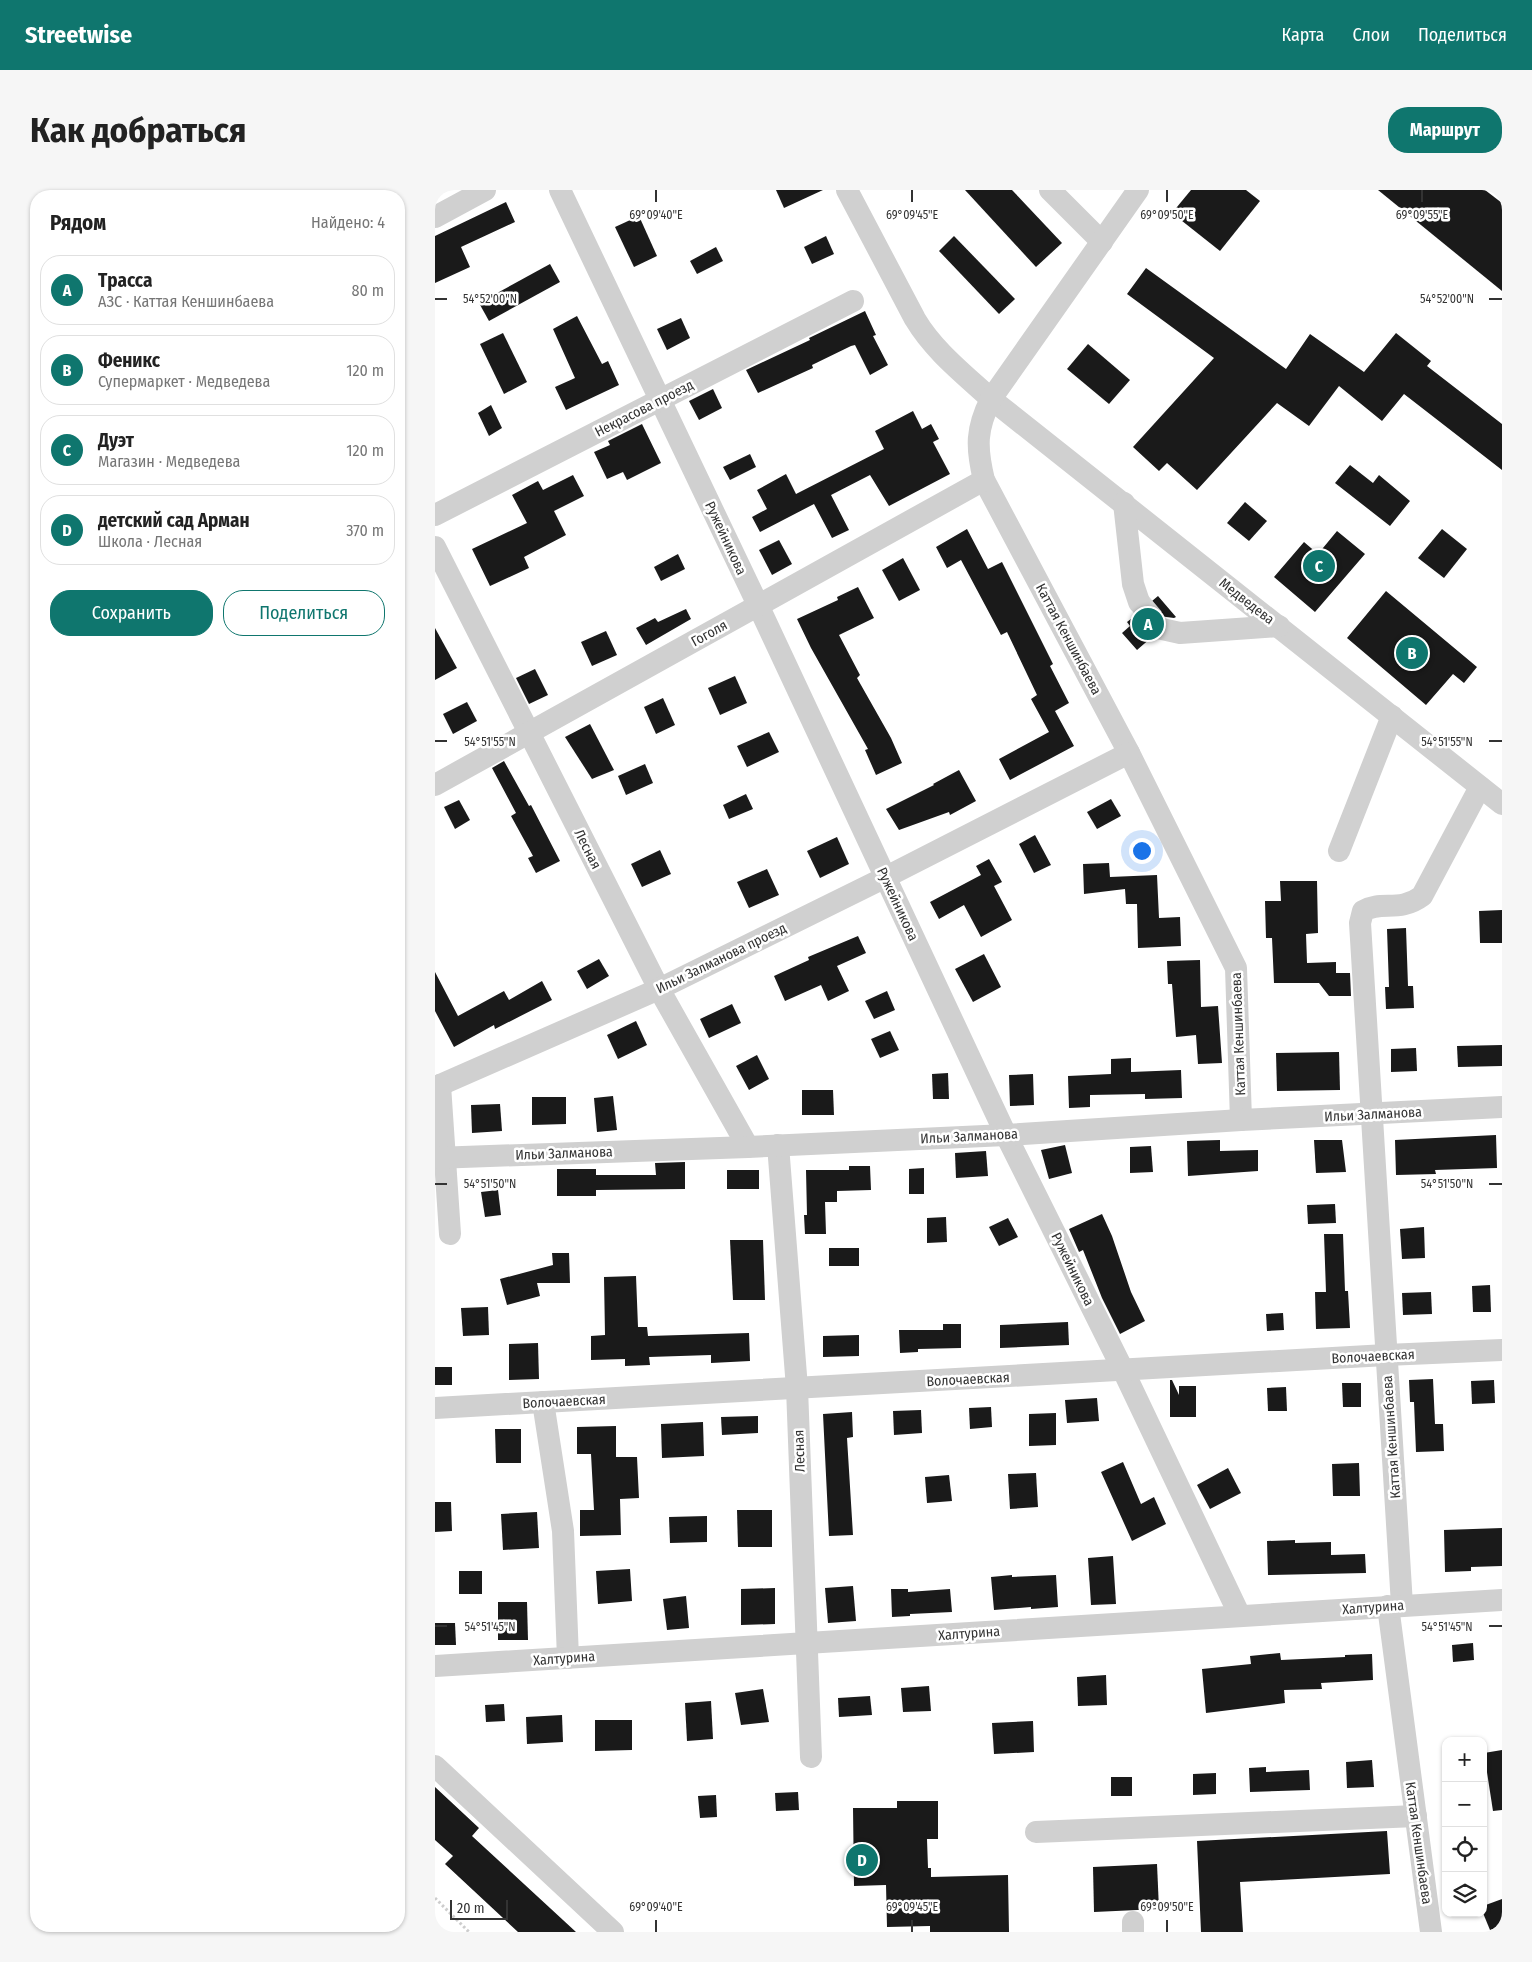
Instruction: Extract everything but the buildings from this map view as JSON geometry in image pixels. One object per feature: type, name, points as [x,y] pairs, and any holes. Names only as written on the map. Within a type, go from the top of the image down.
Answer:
[{"type":"street","points":[[435,217],[485,190]]},
{"type":"street","name":"Ружейникова","points":[[560,190],[1007,1135],[1123,1370],[1241,1616]]},
{"type":"street","points":[[847,190],[926,337],[939,352],[991,399]]},
{"type":"street","points":[[1050,190],[1102,242]]},
{"type":"street","name":"Каттая Кеншинбаева","points":[[1139,190],[991,399],[983,415],[979,432],[978,457],[984,480],[1129,753],[1236,968],[1241,1120]]},
{"type":"street","name":"Некрасова проезд","points":[[435,515],[853,302]]},
{"type":"street","name":"Медведева","points":[[991,399],[1502,804]]},
{"type":"street","name":"Гоголя","points":[[435,785],[984,480]]},
{"type":"street","points":[[1124,503],[1133,584],[1139,602]]},
{"type":"street","name":"Лесная","points":[[435,547],[659,989],[748,1146]]},
{"type":"street","points":[[1162,629],[1180,633],[1279,626]]},
{"type":"street","points":[[1339,851],[1392,716]]},
{"type":"street","name":"Ильи Залманова проезд","points":[[449,1234],[440,1158],[438,1081],[659,989],[886,877],[1129,753]]},
{"type":"street","name":"Каттая Кеншинбаева","points":[[1431,1932],[1416,1816],[1395,1606],[1386,1355],[1360,923],[1363,911],[1369,908],[1402,906],[1413,903],[1422,896],[1480,787]]},
{"type":"street","name":"Ильи Залманова","points":[[440,1158],[1007,1135],[1241,1120],[1502,1107]]},
{"type":"street","name":"Лесная","points":[[778,1145],[797,1388],[811,1757]]},
{"type":"street","name":"Волочаевская","points":[[435,1408],[1502,1350]]},
{"type":"street","points":[[543,1402],[563,1532],[568,1658]]},
{"type":"street","name":"Халтурина","points":[[435,1666],[1502,1600]]},
{"type":"street","points":[[435,1766],[613,1932]]},
{"type":"street","points":[[1037,1832],[1416,1816]]},
{"type":"path","points":[[435,1898],[469,1932]]},
{"type":"tunnel","points":[[1139,602],[1162,629]]},
{"type":"place","name":"Дуэт","points":[[1319,566]]},
{"type":"place","name":"Трасса","points":[[1148,624]]},
{"type":"place","name":"Феникс","points":[[1412,653]]},
{"type":"place","name":"детский сад Арман","points":[[862,1860]]}]
